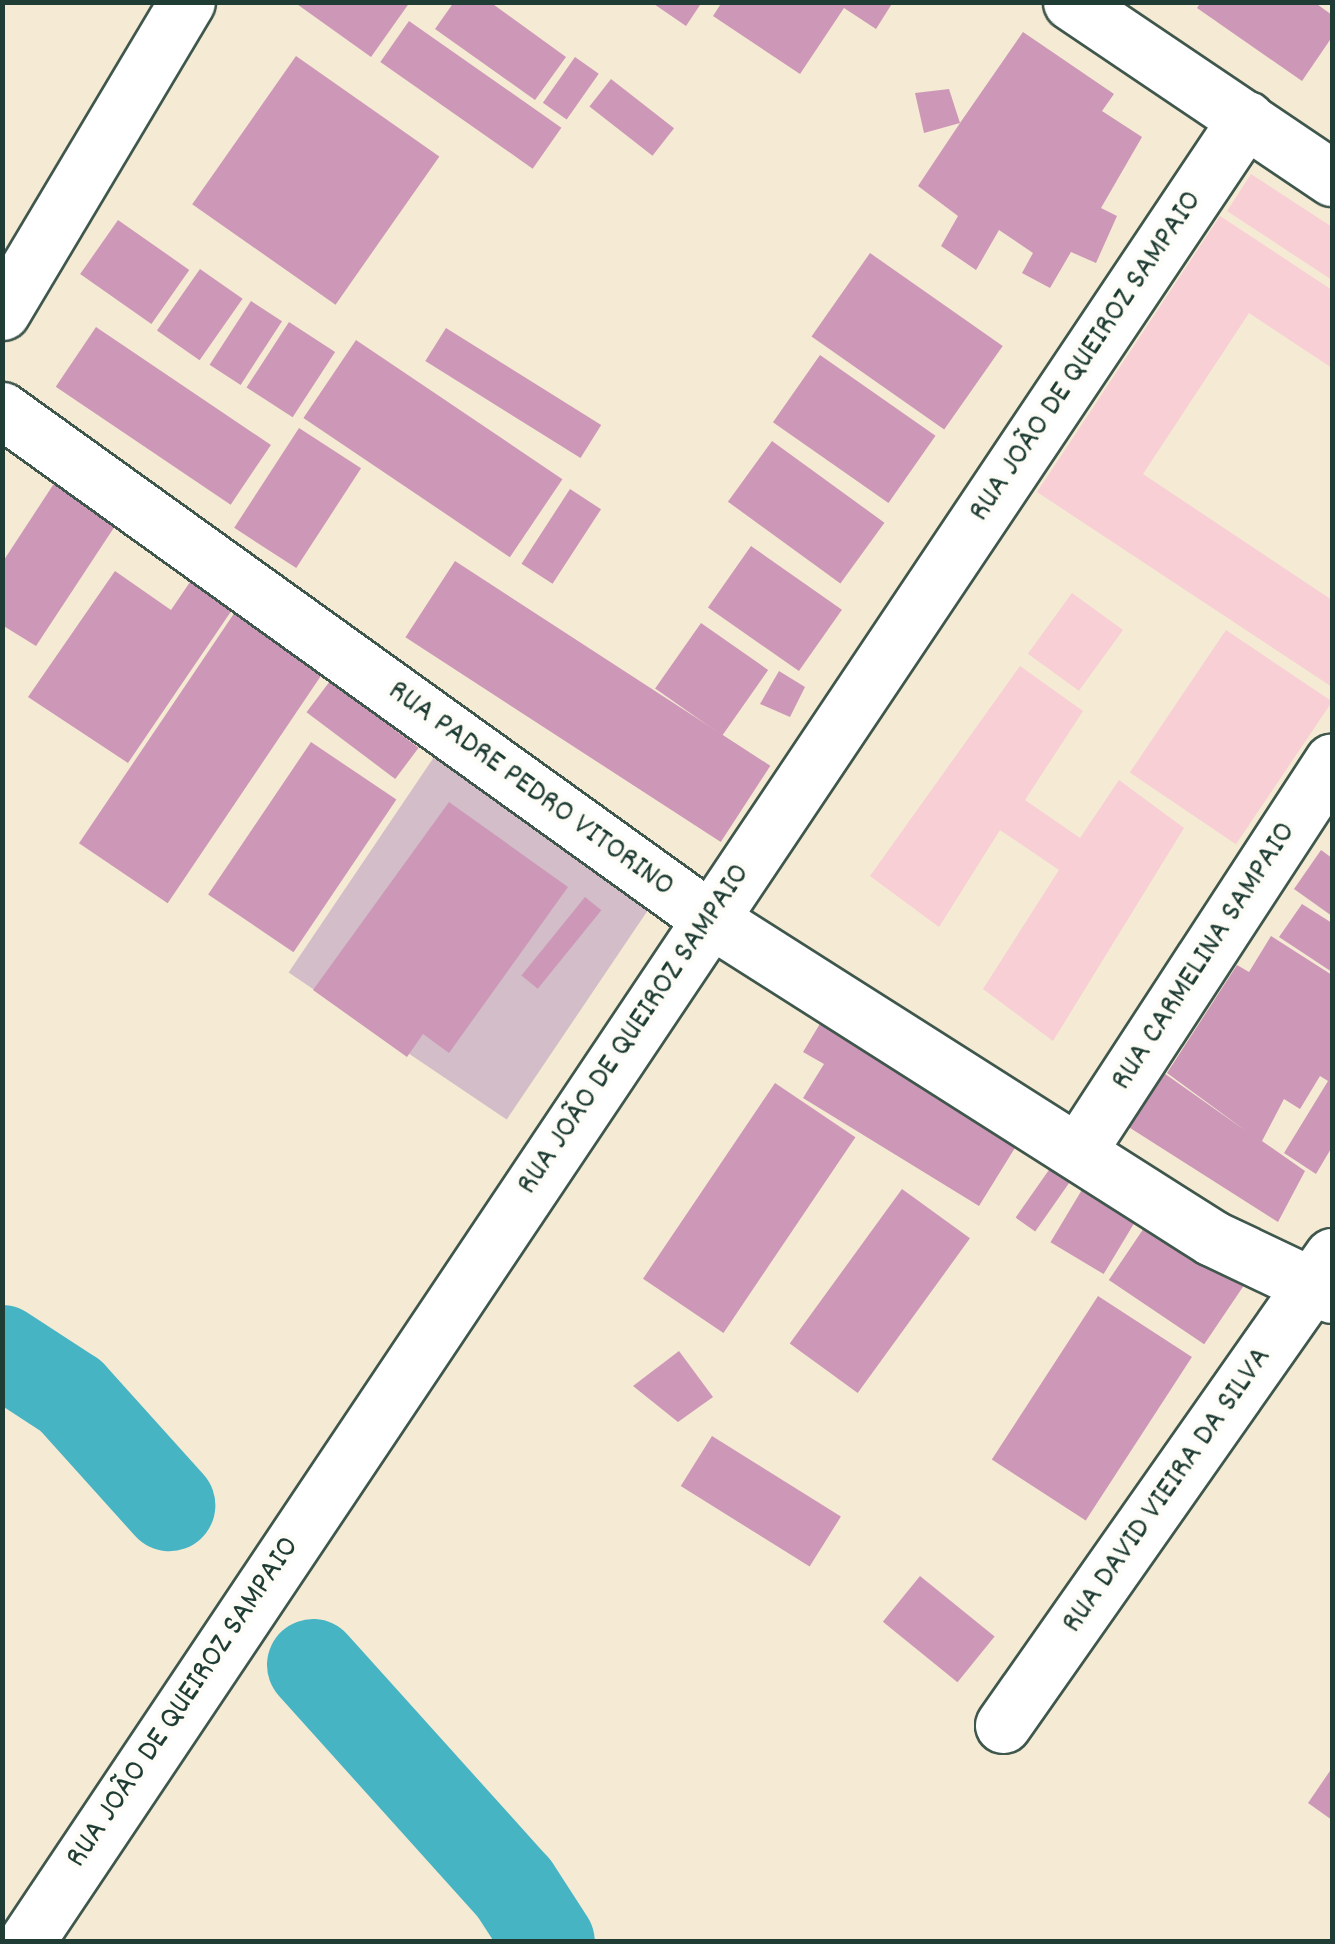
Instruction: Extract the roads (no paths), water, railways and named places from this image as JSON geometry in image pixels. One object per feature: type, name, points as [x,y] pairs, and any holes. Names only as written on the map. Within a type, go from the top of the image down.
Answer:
[{"type":"street","points":[[2,312],[187,2]]},
{"type":"street","points":[[1071,2],[1332,178]]},
{"type":"street","name":"RUA JOÃO DE QUEIROZ SAMPAIO","points":[[26,1942],[1246,120]]},
{"type":"street","name":"RUA PADRE PEDRO VITORINO","points":[[2,410],[710,920],[1257,1264],[1327,1278]]},
{"type":"street","name":"RUA CARMELINA SAMPAIO","points":[[1078,1152],[1332,762]]},
{"type":"street","name":"RUA DAVID VIEIRA DA SILVA","points":[[1003,1724],[1327,1278]]},
{"type":"waterway","points":[[2,1351],[71,1396],[169,1505]]},
{"type":"waterway","points":[[313,1665],[514,1888],[549,1942]]}]
